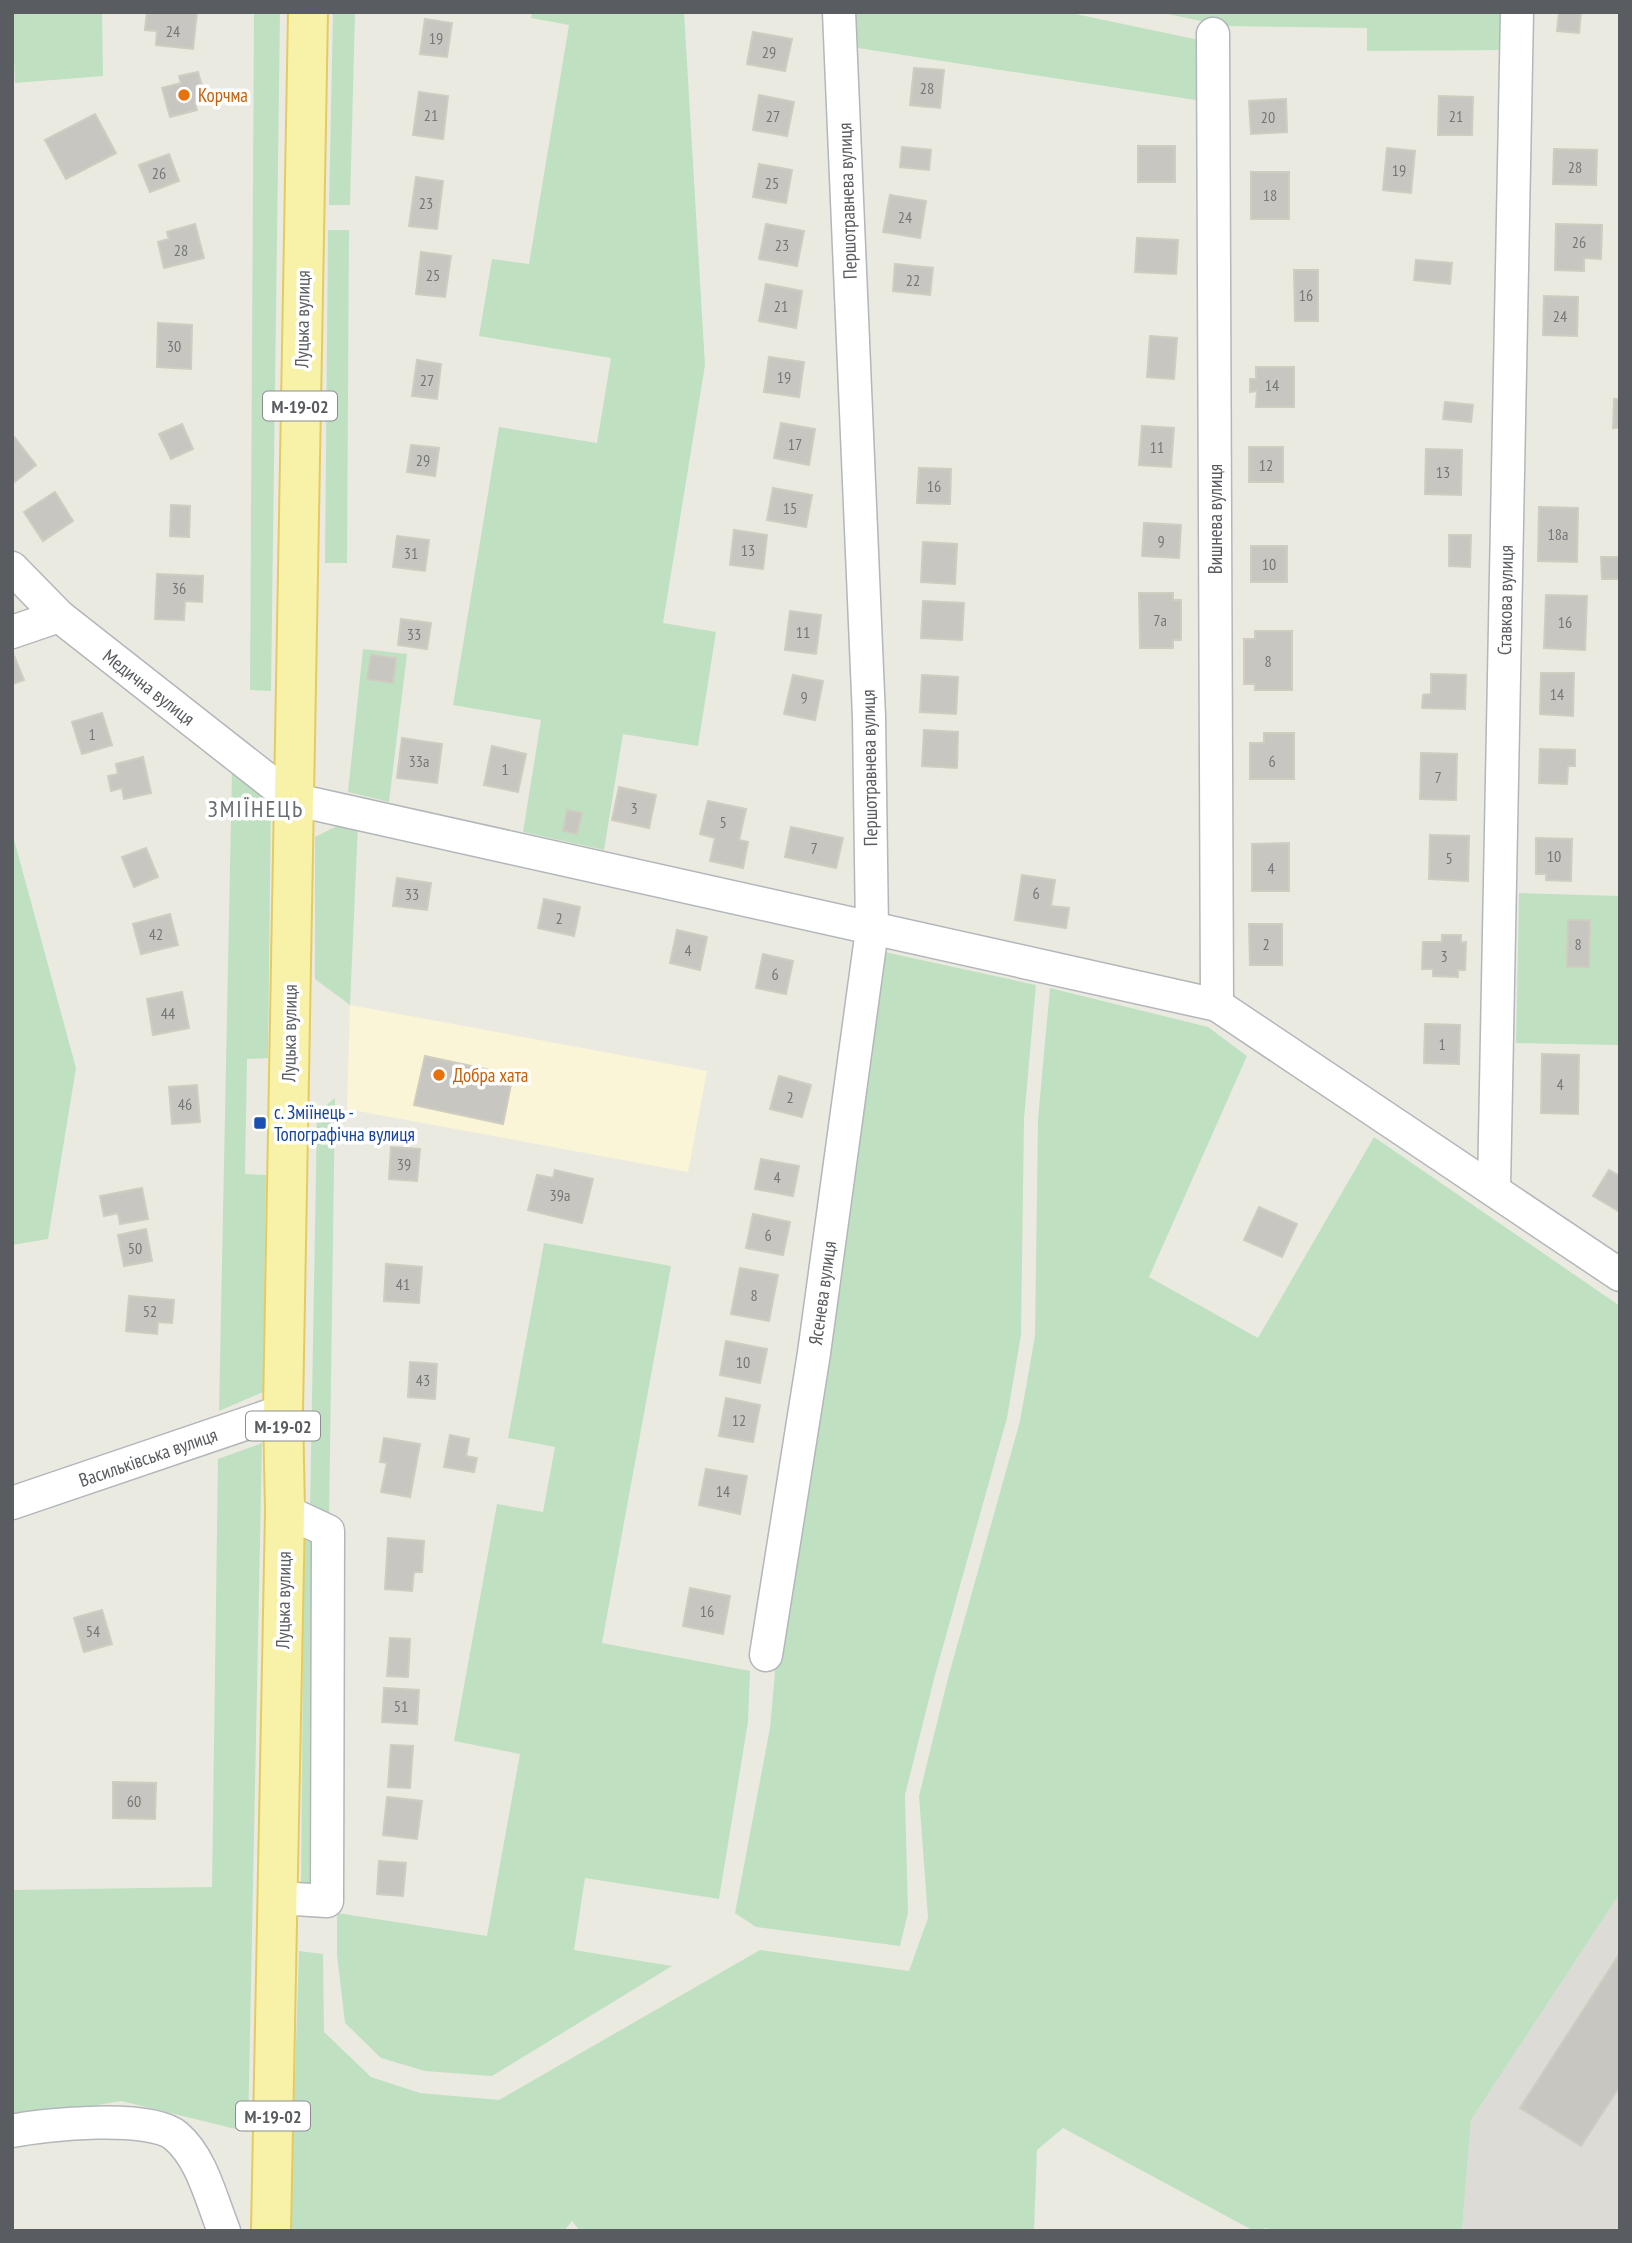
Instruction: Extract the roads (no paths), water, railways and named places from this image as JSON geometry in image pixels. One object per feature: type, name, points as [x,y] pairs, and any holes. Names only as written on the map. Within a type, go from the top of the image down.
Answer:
[{"type":"main road","name":"Луцька вулиця","points":[[271,2231],[285,1511],[283,1411],[292,799],[308,12]]},
{"type":"street","name":"Першотравнева вулиця","points":[[839,12],[869,717],[872,930]]},
{"type":"street","name":"Ставкова вулиця","points":[[1494,1188],[1517,12]]},
{"type":"street","name":"Вишнева вулиця","points":[[1213,34],[1217,1005]]},
{"type":"street","name":"Медична вулиця","points":[[12,568],[59,616],[292,799]]},
{"type":"street","points":[[12,632],[59,616]]},
{"type":"street","points":[[292,799],[1217,1005],[1494,1188],[1620,1275]]},
{"type":"street","name":"Ясенева вулиця","points":[[766,1655],[814,1353],[872,930]]},
{"type":"street","name":"Васильківська вулиця","points":[[12,1503],[283,1411]]},
{"type":"street","points":[[12,2131],[41,2125],[128,2122],[174,2134],[196,2160],[224,2231]]},
{"type":"place","name":"Корчма","points":[[184,95]]},
{"type":"place","name":"Добра хата","points":[[439,1075]]},
{"type":"place","name":"с. Зміїнець - Топографічна вулиця","points":[[260,1123]]},
{"type":"district","name":"ЗМІЇНЕЦЬ","points":[[256,808]]}]
